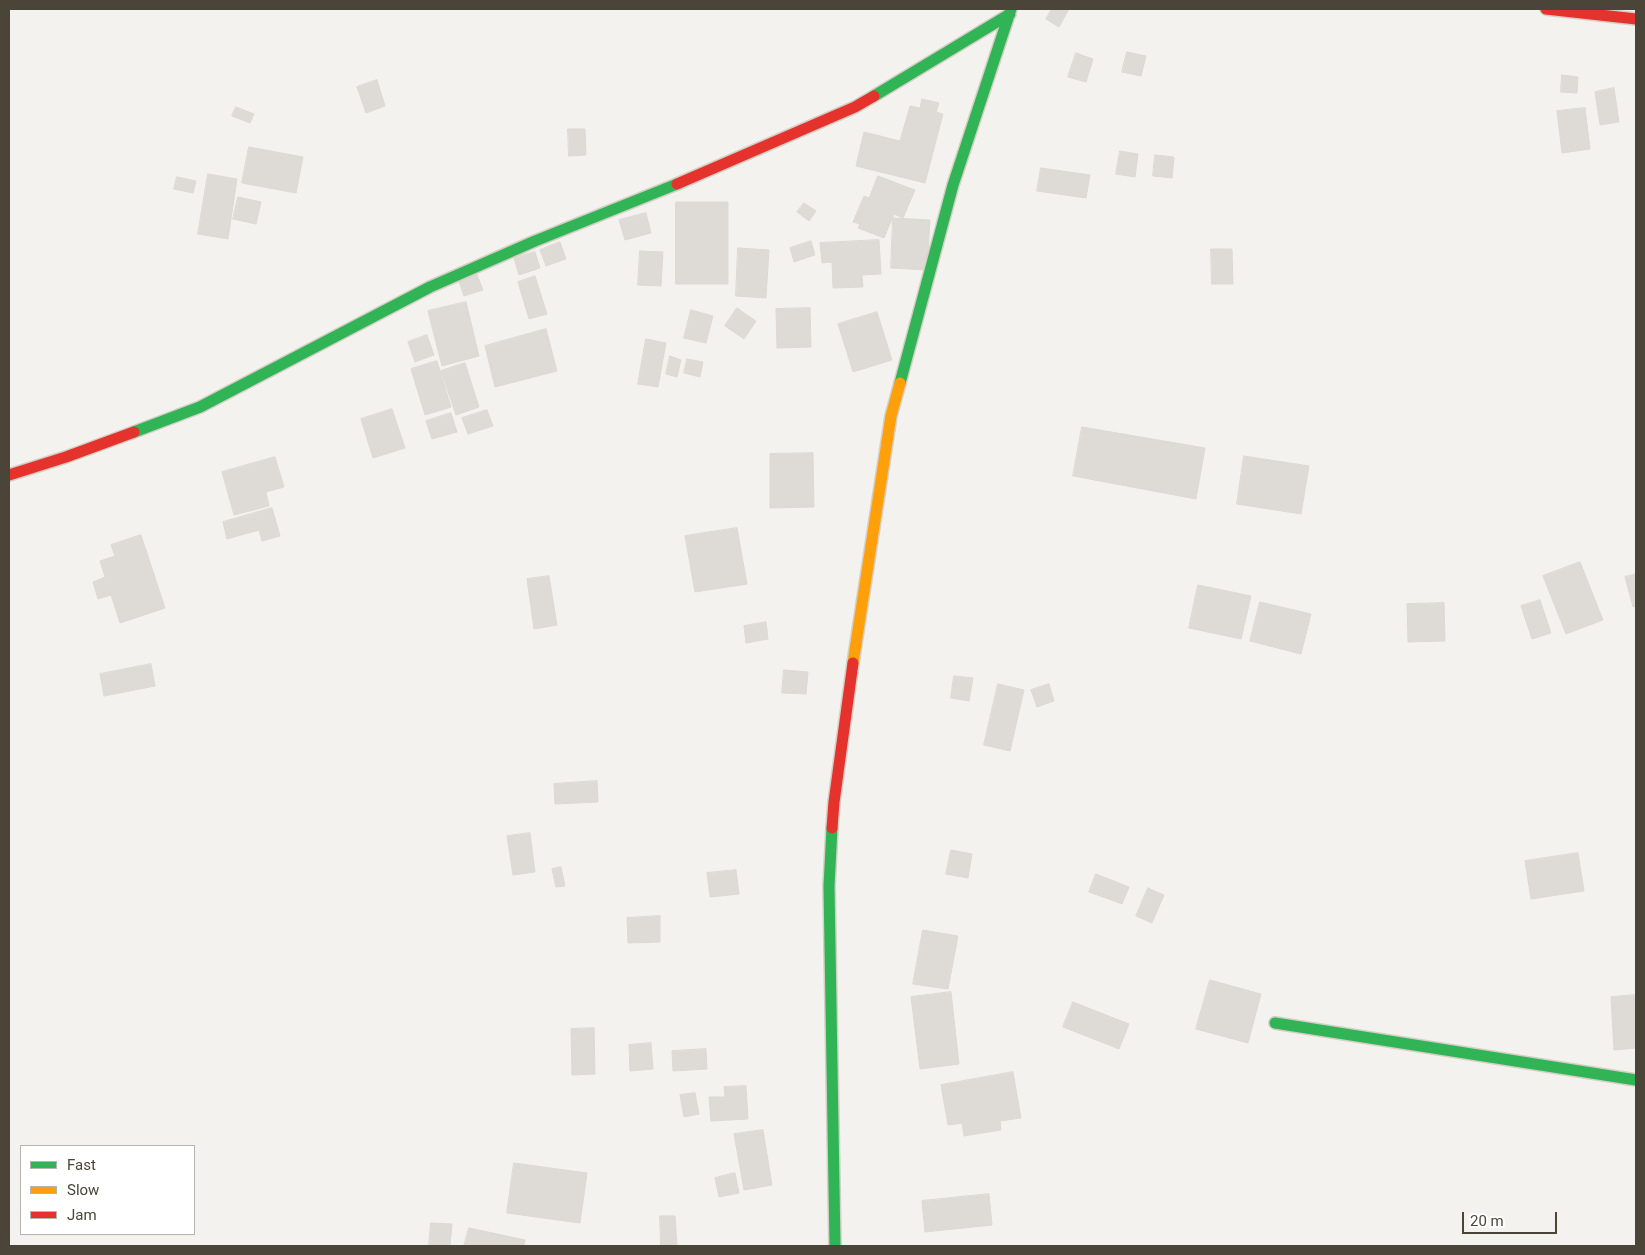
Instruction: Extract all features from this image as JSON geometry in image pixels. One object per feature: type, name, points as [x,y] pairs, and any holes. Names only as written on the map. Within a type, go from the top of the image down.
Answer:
[{"type":"street","points":[[1546,9],[1636,19]]},
{"type":"street","points":[[9,475],[66,457],[200,407],[430,287],[535,241],[709,171],[855,107],[1010,11]]},
{"type":"street","points":[[835,1246],[829,886],[834,802],[858,626],[890,416],[953,185],[1010,11]]},
{"type":"street","points":[[1274,1023],[1636,1080]]},
{"type":"building","points":[[1052,9],[1069,9],[1059,27],[1046,19]]},
{"type":"building","points":[[1127,52],[1146,56],[1141,76],[1122,72]]},
{"type":"building","points":[[1076,53],[1093,59],[1086,82],[1068,77]]},
{"type":"building","points":[[1562,75],[1578,77],[1577,93],[1561,92]]},
{"type":"building","points":[[377,80],[385,106],[366,113],[357,87]]},
{"type":"building","points":[[1614,88],[1619,122],[1600,125],[1595,92]]},
{"type":"building","points":[[922,99],[939,103],[936,112],[943,114],[925,183],[856,166],[864,132],[900,141],[910,106],[920,108]]},
{"type":"building","points":[[236,107],[254,114],[250,123],[232,116]]},
{"type":"building","points":[[1585,108],[1590,149],[1562,153],[1557,111]]},
{"type":"building","points":[[568,129],[585,129],[586,155],[569,156]]},
{"type":"building","points":[[249,147],[303,157],[296,193],[242,183]]},
{"type":"building","points":[[1120,151],[1138,154],[1135,177],[1116,174]]},
{"type":"building","points":[[1155,155],[1174,157],[1172,178],[1153,176]]},
{"type":"building","points":[[1041,168],[1090,175],[1086,198],[1037,191]]},
{"type":"building","points":[[208,174],[237,179],[228,239],[198,234]]},
{"type":"building","points":[[878,176],[915,190],[903,218],[894,214],[884,238],[858,228],[860,224],[853,222],[864,196],[869,198]]},
{"type":"building","points":[[177,177],[196,181],[193,193],[174,189]]},
{"type":"building","points":[[238,197],[261,202],[256,224],[233,219]]},
{"type":"building","points":[[676,202],[728,202],[728,284],[676,284]]},
{"type":"building","points":[[804,203],[816,211],[809,221],[797,212]]},
{"type":"building","points":[[646,213],[651,233],[625,240],[619,220]]},
{"type":"building","points":[[893,218],[930,220],[927,270],[891,268]]},
{"type":"building","points":[[879,240],[881,274],[862,275],[863,287],[833,288],[832,262],[822,263],[820,243]]},
{"type":"building","points":[[811,241],[815,255],[794,262],[790,248]]},
{"type":"building","points":[[560,242],[566,259],[546,266],[540,250]]},
{"type":"building","points":[[738,248],[769,250],[766,298],[736,296]]},
{"type":"building","points":[[1211,249],[1232,249],[1233,284],[1212,284]]},
{"type":"building","points":[[640,251],[663,252],[661,286],[638,285]]},
{"type":"building","points":[[535,252],[540,268],[519,275],[514,258]]},
{"type":"building","points":[[476,272],[483,290],[464,296],[458,278]]},
{"type":"building","points":[[535,276],[547,314],[529,319],[518,282]]},
{"type":"building","points":[[466,302],[479,356],[442,366],[428,311]]},
{"type":"building","points":[[737,308],[756,321],[744,339],[725,326]]},
{"type":"building","points":[[810,308],[811,347],[777,348],[776,309]]},
{"type":"building","points":[[691,310],[713,316],[706,343],[684,338]]},
{"type":"building","points":[[877,312],[892,360],[853,372],[838,324]]},
{"type":"building","points":[[546,329],[557,371],[495,387],[485,346]]},
{"type":"building","points":[[427,335],[434,355],[415,362],[408,342]]},
{"type":"building","points":[[646,339],[666,343],[658,387],[638,384]]},
{"type":"building","points":[[670,356],[681,360],[677,377],[666,374]]},
{"type":"building","points":[[687,359],[703,362],[700,377],[684,373]]},
{"type":"building","points":[[437,361],[451,407],[425,415],[411,369]]},
{"type":"building","points":[[465,363],[479,407],[456,415],[441,371]]},
{"type":"building","points":[[392,409],[405,448],[373,458],[361,419]]},
{"type":"building","points":[[487,410],[493,426],[468,434],[462,418]]},
{"type":"building","points":[[451,413],[457,432],[432,439],[426,421]]},
{"type":"building","points":[[1082,427],[1205,448],[1196,499],[1073,476]]},
{"type":"building","points":[[813,453],[814,507],[770,508],[770,454]]},
{"type":"building","points":[[1244,456],[1309,466],[1301,514],[1237,504]]},
{"type":"building","points":[[275,457],[284,487],[266,492],[269,506],[234,515],[222,472]]},
{"type":"building","points":[[272,508],[280,536],[262,541],[259,530],[227,539],[223,522]]},
{"type":"building","points":[[737,528],[747,584],[695,592],[685,536]]},
{"type":"building","points":[[141,535],[165,608],[120,623],[111,595],[98,599],[93,582],[105,577],[100,561],[115,556],[111,545]]},
{"type":"building","points":[[1580,562],[1603,620],[1566,634],[1543,576]]},
{"type":"building","points":[[1636,574],[1636,606],[1633,607],[1625,577]]},
{"type":"building","points":[[549,576],[557,625],[534,629],[527,579]]},
{"type":"building","points":[[1198,585],[1251,596],[1241,639],[1189,628]]},
{"type":"building","points":[[1540,600],[1551,633],[1532,639],[1521,606]]},
{"type":"building","points":[[1260,602],[1311,614],[1301,654],[1250,641]]},
{"type":"building","points":[[1444,603],[1445,641],[1408,642],[1407,604]]},
{"type":"building","points":[[766,622],[768,639],[746,643],[744,626]]},
{"type":"building","points":[[151,664],[155,686],[104,696],[100,674]]},
{"type":"building","points":[[784,670],[808,672],[806,694],[782,693]]},
{"type":"building","points":[[954,676],[973,678],[969,701],[951,698]]},
{"type":"building","points":[[998,684],[1024,690],[1010,751],[984,745]]},
{"type":"building","points":[[1049,684],[1054,701],[1037,707],[1031,690]]},
{"type":"building","points":[[597,781],[598,802],[555,804],[554,784]]},
{"type":"building","points":[[530,833],[535,872],[513,875],[507,836]]},
{"type":"building","points":[[951,850],[972,854],[968,878],[946,874]]},
{"type":"building","points":[[1578,853],[1584,891],[1531,899],[1525,861]]},
{"type":"building","points":[[561,867],[565,886],[556,887],[552,869]]},
{"type":"building","points":[[736,870],[739,894],[710,897],[707,873]]},
{"type":"building","points":[[1096,874],[1129,887],[1122,904],[1089,892]]},
{"type":"building","points":[[1148,888],[1164,895],[1152,923],[1136,916]]},
{"type":"building","points":[[660,916],[660,942],[628,943],[627,918]]},
{"type":"building","points":[[923,930],[958,936],[948,989],[913,984]]},
{"type":"building","points":[[1210,980],[1261,994],[1248,1043],[1196,1029]]},
{"type":"building","points":[[951,992],[959,1064],[920,1069],[911,997]]},
{"type":"building","points":[[1636,995],[1636,1048],[1614,1050],[1611,997]]},
{"type":"building","points":[[1073,1002],[1129,1024],[1119,1049],[1063,1027]]},
{"type":"building","points":[[594,1028],[595,1074],[572,1075],[571,1029]]},
{"type":"building","points":[[651,1043],[653,1069],[630,1071],[629,1045]]},
{"type":"building","points":[[706,1049],[707,1069],[673,1071],[672,1051]]},
{"type":"building","points":[[1013,1072],[1021,1118],[1000,1121],[1001,1130],[964,1136],[962,1123],[948,1125],[941,1085]]},
{"type":"building","points":[[746,1086],[748,1119],[711,1121],[709,1097],[725,1097],[724,1087]]},
{"type":"building","points":[[695,1093],[699,1114],[684,1117],[680,1095]]},
{"type":"building","points":[[763,1130],[772,1185],[744,1190],[734,1134]]},
{"type":"building","points":[[514,1163],[587,1173],[580,1223],[507,1213]]},
{"type":"building","points":[[735,1173],[739,1193],[719,1197],[715,1178]]},
{"type":"building","points":[[989,1194],[992,1225],[925,1232],[922,1201]]},
{"type":"building","points":[[660,1216],[675,1216],[677,1246],[661,1246]]},
{"type":"building","points":[[431,1223],[452,1224],[450,1246],[429,1246]]},
{"type":"building","points":[[469,1228],[525,1240],[524,1246],[464,1246]]},
{"type":"traffic: fast","points":[[900,383],[953,185],[1011,9]]},
{"type":"traffic: fast","points":[[874,96],[1010,14]]},
{"type":"traffic: fast","points":[[134,432],[200,407],[430,287],[535,241],[677,184]]},
{"type":"traffic: fast","points":[[832,828],[829,886],[835,1246]]},
{"type":"traffic: fast","points":[[1275,1023],[1636,1080]]},
{"type":"traffic: slow","points":[[853,663],[891,416],[900,383]]},
{"type":"traffic: jam","points":[[1546,9],[1636,19]]},
{"type":"traffic: jam","points":[[677,184],[855,107],[874,96]]},
{"type":"traffic: jam","points":[[9,475],[66,457],[134,432]]},
{"type":"traffic: jam","points":[[832,828],[853,663]]}]
